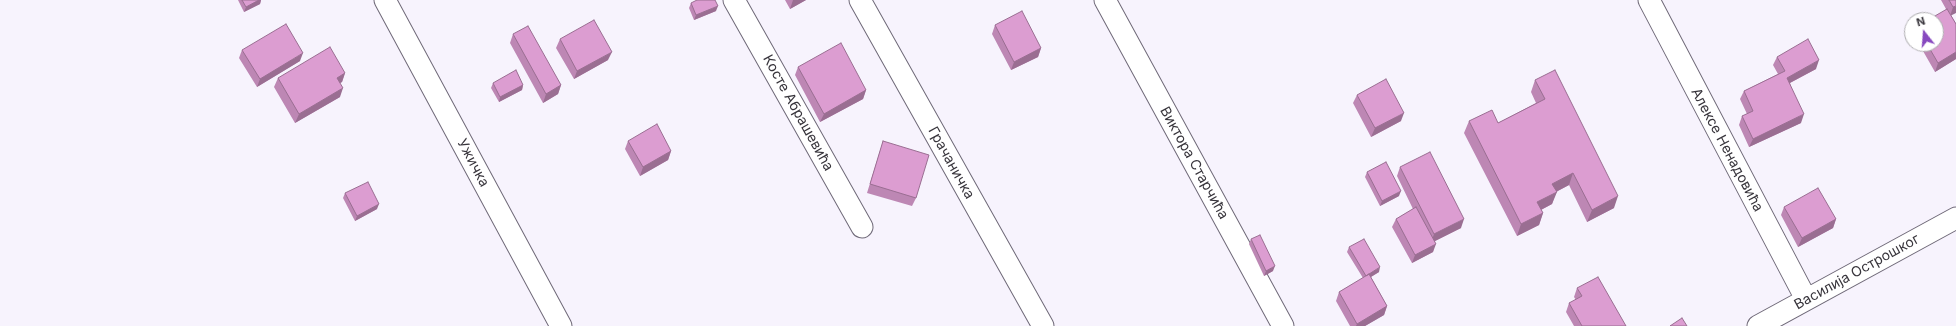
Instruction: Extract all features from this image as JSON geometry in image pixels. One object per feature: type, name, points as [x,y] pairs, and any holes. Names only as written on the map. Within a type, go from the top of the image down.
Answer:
[{"type":"street","name":"Ужичка","points":[[385,0],[561,326]]},
{"type":"street","name":"Косте Абрашевића","points":[[734,0],[862,227]]},
{"type":"street","name":"Грачаничка","points":[[860,0],[1043,326]]},
{"type":"street","name":"Виктора Старчића","points":[[1105,0],[1283,326]]},
{"type":"street","name":"Алексе Ненадовића","points":[[1649,0],[1806,299]]},
{"type":"street","name":"Василија Острошког","points":[[1758,326],[1956,218]]},
{"type":"building","points":[[242,0],[259,0],[246,7]]},
{"type":"building","points":[[697,0],[715,0],[718,6],[696,15],[691,3]]},
{"type":"building","points":[[1949,0],[1956,0],[1956,6],[1953,7]]},
{"type":"building","points":[[1947,9],[1956,24],[1956,52],[1938,63],[1932,52],[1944,52],[1944,12],[1942,12]]},
{"type":"building","points":[[1022,11],[1041,48],[1014,62],[995,25]]},
{"type":"building","points":[[594,20],[612,52],[577,71],[560,39]]},
{"type":"building","points":[[286,24],[303,53],[260,79],[242,50]]},
{"type":"building","points":[[528,26],[561,85],[546,94],[513,34]]},
{"type":"building","points":[[1808,39],[1819,60],[1787,78],[1804,114],[1753,139],[1742,116],[1753,111],[1744,91],[1785,71],[1777,57]]},
{"type":"building","points":[[841,43],[866,90],[824,114],[798,67]]},
{"type":"building","points":[[330,47],[345,73],[337,78],[343,88],[299,114],[278,78]]},
{"type":"building","points":[[516,70],[523,85],[500,97],[493,83]]},
{"type":"building","points":[[1555,70],[1618,196],[1592,210],[1573,173],[1552,184],[1557,192],[1537,202],[1543,213],[1521,224],[1469,121],[1492,110],[1498,123],[1545,99],[1535,80]]},
{"type":"building","points":[[1386,79],[1404,113],[1375,128],[1357,95]]},
{"type":"building","points":[[657,124],[671,151],[643,167],[628,141]]},
{"type":"building","points":[[883,141],[929,155],[916,198],[870,184]]},
{"type":"building","points":[[1430,152],[1464,219],[1434,234],[1400,167]]},
{"type":"building","points":[[1386,162],[1401,191],[1382,201],[1367,172]]},
{"type":"building","points":[[368,182],[379,204],[357,216],[345,193]]},
{"type":"building","points":[[1818,188],[1836,219],[1802,238],[1784,207]]},
{"type":"building","points":[[1416,207],[1436,244],[1415,255],[1396,219]]},
{"type":"building","points":[[1260,235],[1275,266],[1266,271],[1251,239]]},
{"type":"building","points":[[1364,239],[1380,267],[1366,276],[1349,247]]},
{"type":"building","points":[[1369,274],[1387,306],[1357,324],[1339,292]]},
{"type":"building","points":[[1598,277],[1626,326],[1582,326],[1569,303],[1582,296],[1577,288]]},
{"type":"building","points":[[1682,318],[1687,326],[1670,326]]}]
